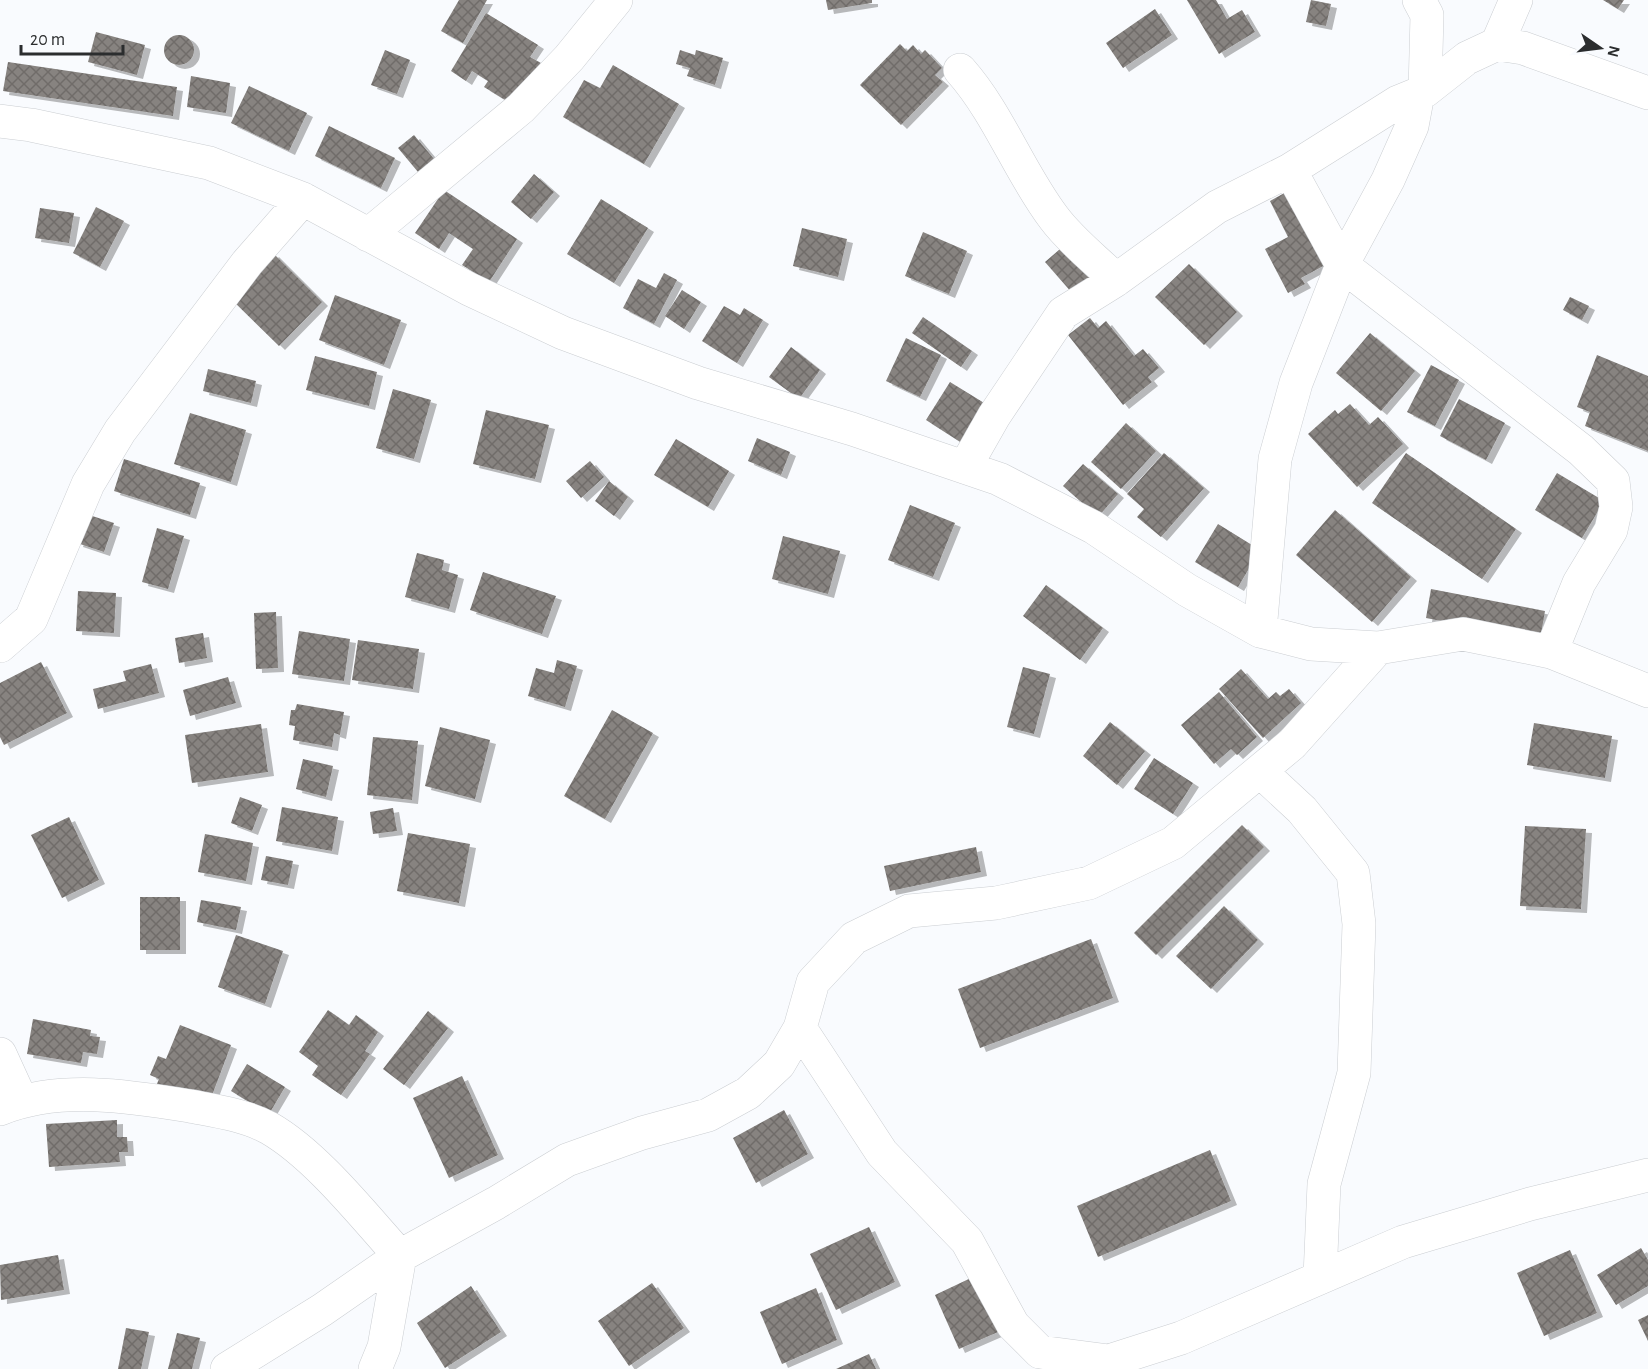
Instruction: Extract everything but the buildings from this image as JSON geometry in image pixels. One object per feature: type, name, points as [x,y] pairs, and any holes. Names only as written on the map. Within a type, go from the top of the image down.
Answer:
[{"type":"street","points":[[368,236],[521,108],[569,58],[616,0]]},
{"type":"street","points":[[1260,630],[1275,459],[1296,383],[1341,264],[1388,180],[1412,126],[1421,92],[1427,15],[1419,0]]},
{"type":"street","points":[[1497,44],[1515,0]]},
{"type":"street","points":[[965,467],[994,416],[1063,313],[1116,280],[1217,207],[1290,170],[1382,112],[1421,92],[1467,58],[1497,44],[1523,48],[1648,93]]},
{"type":"street","points":[[960,70],[979,91],[992,119],[1055,219],[1116,280]]},
{"type":"street","points":[[0,121],[31,125],[209,163],[303,200],[469,289],[562,333],[698,383],[852,429],[999,478],[1093,527],[1187,590],[1260,630],[1311,644],[1378,648],[1463,634],[1551,652],[1648,691]]},
{"type":"street","points":[[1290,170],[1341,264],[1581,450],[1613,481],[1616,507],[1611,530],[1579,582],[1551,652]]},
{"type":"street","points":[[0,646],[31,619],[88,484],[120,431],[247,263],[303,200]]},
{"type":"street","points":[[227,1369],[322,1310],[400,1256],[496,1203],[567,1160],[642,1133],[708,1116],[748,1093],[779,1064],[800,1028],[813,982],[854,938],[909,911],[996,903],[1089,883],[1173,843],[1292,744],[1378,648]]},
{"type":"street","points":[[1260,771],[1302,810],[1353,873],[1359,924],[1354,1073],[1324,1184],[1320,1277]]},
{"type":"street","points":[[800,1028],[882,1153],[967,1241],[1013,1325],[1040,1352],[1109,1361],[1181,1338],[1402,1242],[1530,1204],[1648,1175]]},
{"type":"street","points":[[0,1054],[10,1105],[85,1094],[149,1100],[225,1113],[268,1128],[316,1167],[400,1256]]},
{"type":"street","points":[[375,1369],[384,1347],[400,1256]]}]
